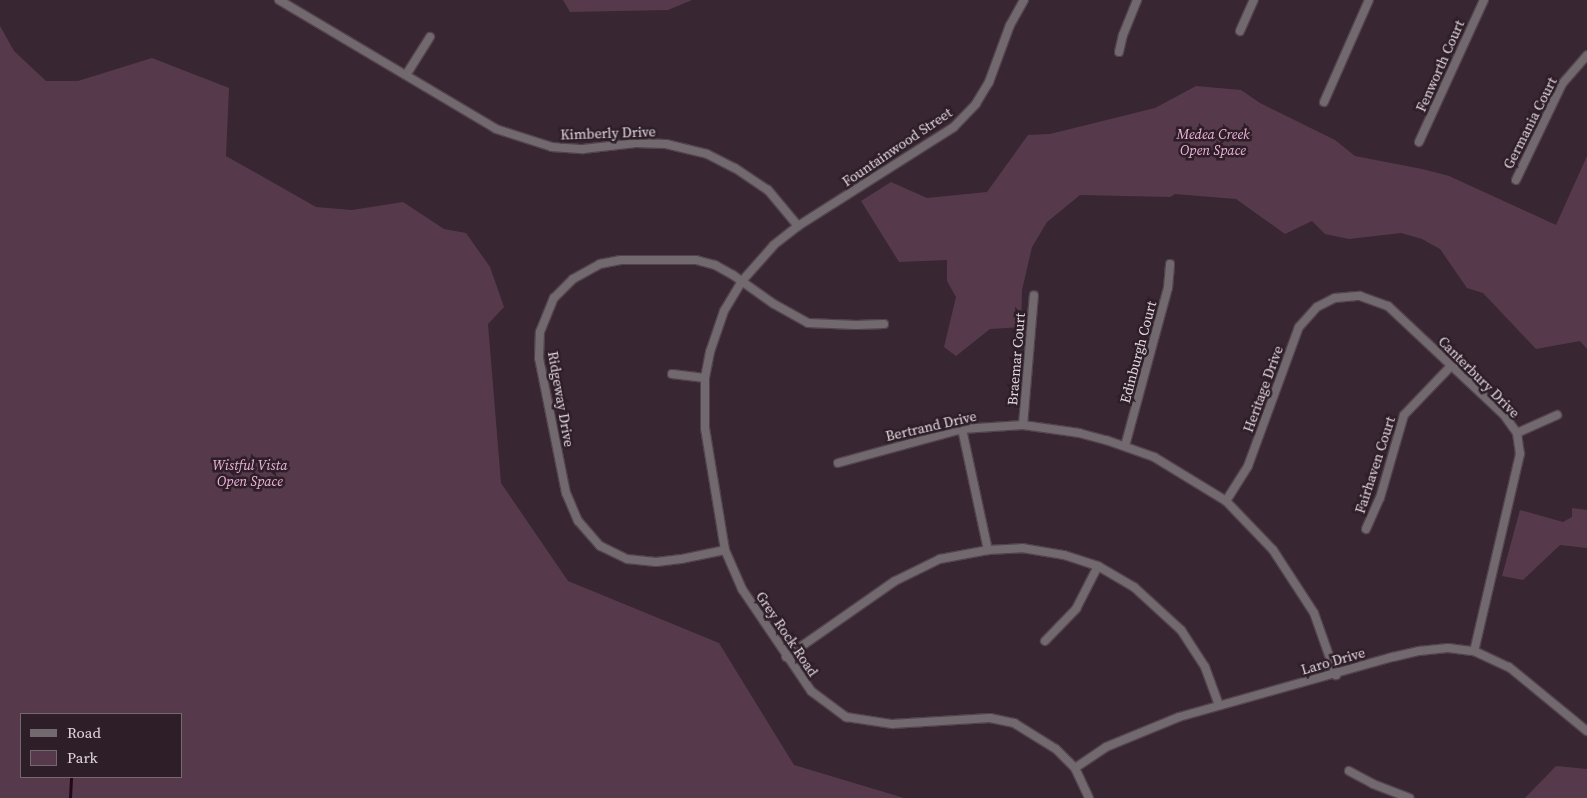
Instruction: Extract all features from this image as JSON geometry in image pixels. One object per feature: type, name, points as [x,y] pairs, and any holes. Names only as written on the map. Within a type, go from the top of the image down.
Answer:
[{"type":"street","name":"Kimberly Drive","points":[[279,0],[496,129],[536,144],[583,149],[636,143],[666,144],[707,154],[734,168],[768,190],[798,226]]},
{"type":"street","name":"Fountainwood Street","points":[[742,281],[774,245],[798,226],[954,127],[976,104],[989,82],[1010,24],[1024,0]]},
{"type":"street","points":[[1119,52],[1123,35],[1137,0]]},
{"type":"street","points":[[1240,31],[1254,0]]},
{"type":"street","points":[[1324,102],[1369,0]]},
{"type":"street","name":"Fenworth Court","points":[[1419,142],[1484,0]]},
{"type":"street","points":[[406,75],[430,37]]},
{"type":"street","name":"Germania Court","points":[[1516,180],[1562,84],[1587,55]]},
{"type":"street","name":"Ridgeway Drive","points":[[725,550],[656,562],[627,559],[600,546],[578,521],[564,484],[539,358],[540,332],[554,298],[573,279],[600,264],[621,260],[696,260],[714,265],[742,281],[774,304],[808,323],[856,326],[884,324]]},
{"type":"street","name":"Edinburgh Court","points":[[1125,446],[1168,288],[1170,264]]},
{"type":"street","name":"Grey Rock Road","points":[[742,281],[724,311],[717,330],[705,378],[705,428],[725,550],[742,589],[786,657],[811,691],[846,717],[892,724],[990,718],[1014,723],[1038,736],[1056,749],[1075,768],[1089,798]]},
{"type":"street","name":"Braemar Court","points":[[1023,425],[1034,295]]},
{"type":"street","name":"Canterbury Drive","points":[[1335,298],[1360,296],[1388,306],[1504,415],[1517,433],[1520,454],[1474,651]]},
{"type":"street","name":"Heritage Drive","points":[[1226,501],[1248,466],[1299,327],[1317,307],[1335,298]]},
{"type":"street","name":"Fairhaven Court","points":[[1366,529],[1380,498],[1404,414],[1450,366]]},
{"type":"street","points":[[672,374],[705,378]]},
{"type":"street","points":[[1517,433],[1557,415]]},
{"type":"street","name":"Bertrand Drive","points":[[838,463],[962,429],[1023,425],[1079,433],[1125,446],[1154,457],[1226,501],[1273,550],[1314,613],[1336,675]]},
{"type":"street","points":[[962,429],[988,550]]},
{"type":"street","points":[[786,657],[895,581],[940,559],[988,550],[1030,549],[1064,555],[1098,566],[1134,587],[1181,630],[1205,667],[1219,705]]},
{"type":"street","points":[[1045,641],[1076,609],[1098,566]]},
{"type":"street","name":"Laro Drive","points":[[1075,768],[1106,747],[1141,731],[1219,705],[1336,675],[1419,651],[1448,648],[1474,651],[1509,667],[1587,731]]},
{"type":"street","points":[[1349,771],[1373,784],[1409,798]]},
{"type":"green space","points":[[563,0],[692,0],[668,10],[570,12]]},
{"type":"green space","name":"Wistful Vista Open Space","points":[[0,26],[14,51],[46,81],[78,81],[152,58],[229,88],[226,156],[316,207],[352,210],[403,202],[444,229],[466,233],[490,267],[504,307],[488,324],[501,483],[568,581],[719,643],[794,765],[904,798],[0,798]]},
{"type":"green space","name":"Medea Creek Open Space","points":[[1196,86],[1241,90],[1260,103],[1335,140],[1355,156],[1449,176],[1556,225],[1587,156],[1587,349],[1580,341],[1536,349],[1483,293],[1467,288],[1440,249],[1422,239],[1401,233],[1349,239],[1325,234],[1312,221],[1285,234],[1236,199],[1175,194],[1170,197],[1080,195],[1047,222],[1032,247],[1022,290],[1021,327],[990,329],[956,356],[944,347],[956,297],[947,281],[947,260],[899,262],[861,201],[891,182],[927,198],[987,192],[1028,135],[1050,134],[1155,108]]},
{"type":"green space","points":[[1572,508],[1587,510],[1587,548],[1560,545],[1523,580],[1502,576],[1520,510],[1563,522],[1572,517]]},
{"type":"green space","points":[[1556,766],[1587,769],[1587,798],[1525,798]]},
{"type":"waterway","points":[[70,798],[71,778]]}]
